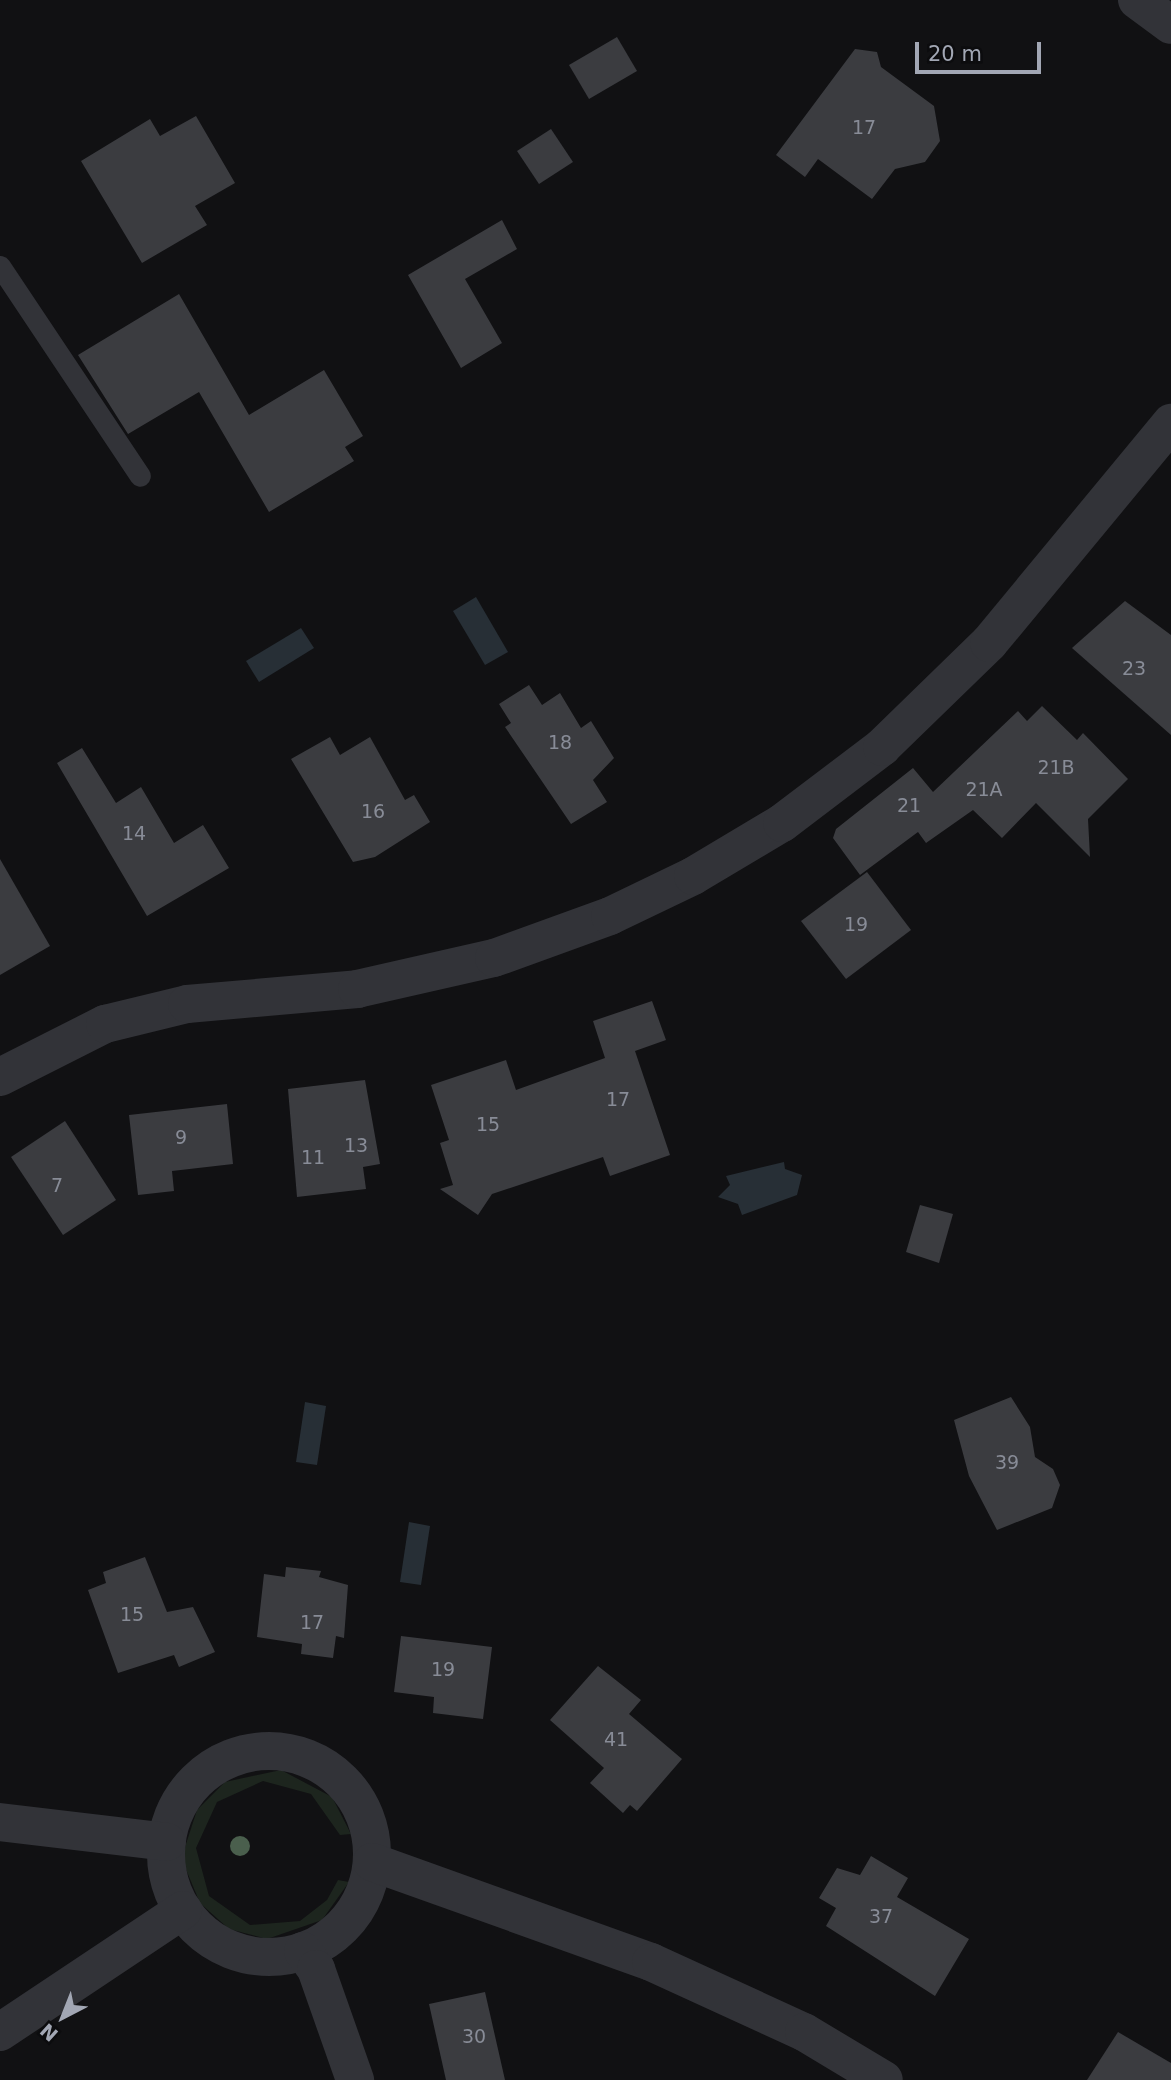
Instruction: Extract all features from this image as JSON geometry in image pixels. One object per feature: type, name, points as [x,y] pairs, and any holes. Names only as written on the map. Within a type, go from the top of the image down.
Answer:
[{"type":"street","points":[[1137,0],[1171,25]]},
{"type":"street","points":[[0,1077],[105,1024],[187,1004],[358,989],[494,958],[610,916],[693,876],[782,823],[882,747],[989,643],[1171,423]]},
{"type":"street","points":[[279,1751],[302,1756],[340,1779],[365,1817],[372,1862],[350,1916],[303,1951],[258,1956],[235,1951],[183,1910],[169,1877],[167,1842],[182,1799],[214,1766],[245,1754],[279,1751]]},
{"type":"street","points":[[0,1822],[167,1842]]},
{"type":"street","points":[[372,1862],[651,1962],[804,2032],[884,2080]]},
{"type":"street","points":[[0,2032],[183,1910]]},
{"type":"street","points":[[303,1951],[316,1969],[355,2080]]},
{"type":"lane","points":[[0,267],[140,476]]},
{"type":"shaded area","points":[[476,597],[508,652],[485,665],[453,611]]},
{"type":"shaded area","points":[[301,628],[314,648],[259,682],[246,661]]},
{"type":"shaded area","points":[[784,1162],[785,1169],[802,1175],[797,1195],[742,1215],[738,1204],[718,1197],[730,1185],[726,1176]]},
{"type":"shaded area","points":[[305,1402],[326,1406],[317,1465],[296,1462]]},
{"type":"shaded area","points":[[409,1522],[430,1526],[421,1585],[400,1582]]},
{"type":"shaded area","points":[[281,1770],[332,1797],[351,1834],[340,1835],[311,1794],[263,1781],[217,1802],[196,1848],[209,1896],[250,1925],[300,1921],[327,1900],[338,1880],[349,1882],[322,1920],[267,1939],[229,1929],[200,1903],[185,1867],[185,1847],[197,1810],[225,1782]]},
{"type":"building","points":[[617,37],[637,71],[589,99],[569,65]]},
{"type":"building","points":[[855,49],[877,52],[881,67],[934,106],[940,141],[925,162],[895,169],[872,199],[818,159],[805,177],[776,155]]},
{"type":"building","points":[[196,116],[235,183],[195,206],[207,225],[142,263],[81,161],[150,119],[160,136]]},
{"type":"building","points":[[551,129],[573,162],[539,184],[517,151]]},
{"type":"building","points":[[502,220],[517,249],[465,279],[502,343],[461,368],[408,275]]},
{"type":"building","points":[[179,294],[249,415],[324,370],[363,436],[345,447],[354,461],[269,512],[199,392],[128,434],[78,355]]},
{"type":"building","points":[[1125,601],[1171,635],[1171,735],[1072,648]]},
{"type":"building","points":[[529,685],[542,705],[560,693],[581,728],[591,721],[614,758],[593,780],[607,802],[571,824],[505,727],[511,723],[499,704]]},
{"type":"building","points":[[1042,706],[1077,740],[1083,733],[1128,779],[1088,819],[1090,857],[1036,803],[1002,838],[973,810],[926,843],[918,832],[860,875],[833,838],[836,829],[913,768],[933,792],[1018,711],[1027,721]]},
{"type":"building","points":[[330,737],[340,755],[370,737],[405,800],[414,795],[430,822],[375,857],[353,862],[291,759]]},
{"type":"building","points":[[82,748],[116,803],[141,787],[174,843],[203,825],[229,868],[147,916],[57,763]]},
{"type":"building","points":[[0,859],[50,946],[0,975]]},
{"type":"building","points":[[867,872],[911,930],[846,979],[801,921]]},
{"type":"building","points":[[652,1001],[666,1040],[635,1051],[670,1155],[610,1176],[603,1157],[492,1194],[478,1215],[440,1189],[453,1185],[440,1143],[449,1140],[431,1085],[506,1060],[516,1090],[605,1058],[593,1021]]},
{"type":"building","points":[[365,1080],[380,1164],[363,1167],[366,1189],[297,1197],[288,1089]]},
{"type":"building","points":[[227,1104],[233,1164],[172,1171],[174,1191],[138,1195],[129,1115]]},
{"type":"building","points":[[65,1121],[116,1200],[63,1235],[11,1157]]},
{"type":"building","points":[[920,1205],[953,1214],[939,1263],[906,1252]]},
{"type":"building","points":[[1011,1397],[1030,1427],[1035,1457],[1053,1469],[1060,1485],[1052,1508],[997,1530],[969,1476],[954,1420]]},
{"type":"building","points":[[145,1557],[167,1612],[193,1607],[215,1652],[179,1667],[174,1655],[118,1673],[88,1590],[106,1583],[103,1572]]},
{"type":"building","points":[[286,1567],[321,1571],[319,1577],[348,1585],[344,1638],[336,1636],[333,1658],[301,1654],[302,1644],[257,1637],[264,1574],[285,1577]]},
{"type":"building","points":[[401,1636],[492,1647],[483,1719],[433,1713],[434,1697],[394,1692]]},
{"type":"building","points":[[598,1666],[641,1700],[629,1714],[682,1759],[637,1811],[630,1805],[623,1813],[590,1783],[604,1768],[550,1720]]},
{"type":"building","points":[[871,1856],[908,1878],[897,1897],[969,1939],[935,1996],[826,1926],[836,1908],[819,1898],[837,1868],[860,1875]]},
{"type":"building","points":[[485,1992],[505,2080],[446,2080],[429,2004]]},
{"type":"building","points":[[1118,2032],[1171,2063],[1171,2080],[1087,2080]]}]
